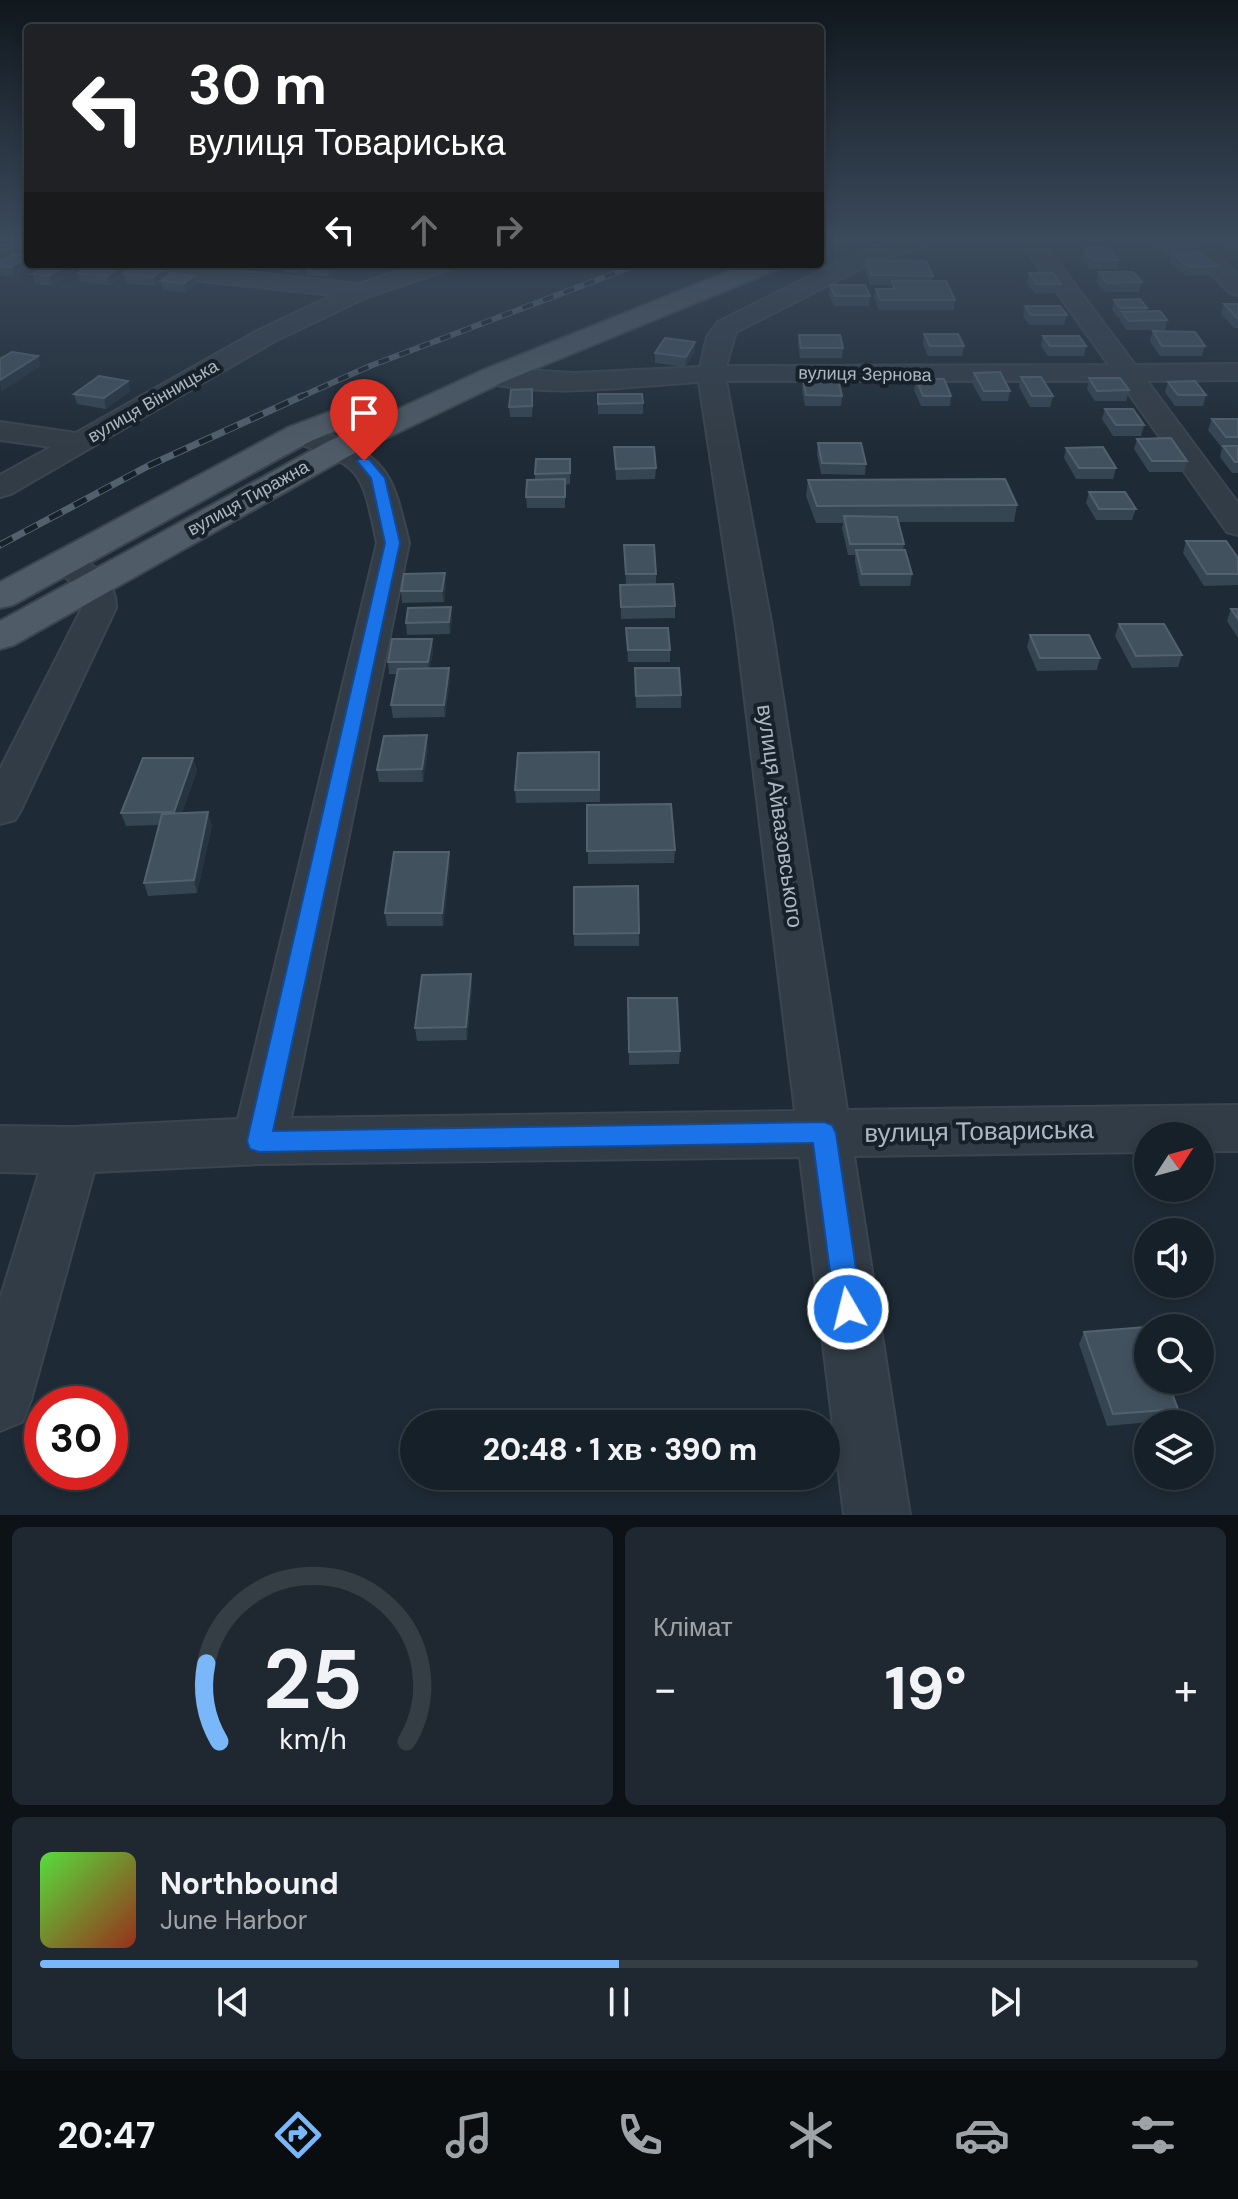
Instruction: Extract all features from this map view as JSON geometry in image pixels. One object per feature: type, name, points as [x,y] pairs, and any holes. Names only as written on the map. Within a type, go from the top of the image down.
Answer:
[{"type":"main road","name":"вулиця Тиражна","points":[[0,597],[300,434],[593,313]]},
{"type":"main road","name":"вулиця Тиражна","points":[[0,637],[338,449],[493,376],[649,313]]},
{"type":"street","name":"вулиця Вінницька","points":[[0,488],[266,336],[315,313]]},
{"type":"street","name":"вулиця Айвазовського","points":[[755,313],[727,327],[720,337],[711,374],[754,627],[877,1515]]},
{"type":"street","points":[[1084,313],[1238,525]]},
{"type":"street","name":"вулиця Зернова","points":[[493,376],[541,379],[711,374],[1238,372]]},
{"type":"street","points":[[0,431],[82,442]]},
{"type":"street","points":[[259,1141],[393,543],[378,478],[364,461],[300,434]]},
{"type":"street","points":[[0,810],[82,650],[99,608],[100,594],[96,582],[62,562]]},
{"type":"street","name":"вулиця Товариська","points":[[0,1149],[73,1150],[259,1141],[1238,1128]]},
{"type":"street","points":[[0,1400],[73,1150]]},
{"type":"building","points":[[1029,313],[1067,315],[1031,315]]},
{"type":"building","points":[[1123,313],[1161,313],[1167,320],[1129,321]]},
{"type":"building","points":[[1153,331],[1195,332],[1205,346],[1162,346]]},
{"type":"building","points":[[924,334],[958,334],[964,346],[930,346]]},
{"type":"building","points":[[799,335],[840,335],[843,348],[801,348]]},
{"type":"building","points":[[1043,336],[1079,336],[1086,346],[1050,346]]},
{"type":"building","points":[[665,338],[695,342],[686,357],[655,353]]},
{"type":"building","points":[[12,352],[38,356],[0,380],[0,359]]},
{"type":"building","points":[[1000,372],[1010,391],[984,391],[974,373]]},
{"type":"building","points":[[99,376],[128,381],[104,398],[74,394]]},
{"type":"building","points":[[1021,377],[1041,377],[1053,396],[1032,396]]},
{"type":"building","points":[[1089,378],[1120,378],[1129,390],[1097,391]]},
{"type":"building","points":[[803,379],[838,379],[842,396],[806,395]]},
{"type":"building","points":[[916,379],[944,379],[951,396],[923,396]]},
{"type":"building","points":[[1195,381],[1206,395],[1178,395],[1168,382]]},
{"type":"building","points":[[532,389],[532,406],[509,407],[511,390]]},
{"type":"building","points":[[598,394],[642,394],[643,403],[598,404]]},
{"type":"building","points":[[1105,409],[1133,409],[1144,425],[1116,425]]},
{"type":"building","points":[[1212,419],[1238,419],[1238,437],[1226,437]]},
{"type":"building","points":[[1171,438],[1187,461],[1152,461],[1137,439]]},
{"type":"building","points":[[818,443],[861,443],[866,464],[822,463]]},
{"type":"building","points":[[1223,446],[1238,446],[1238,462],[1235,462]]},
{"type":"building","points":[[614,447],[654,447],[656,468],[616,469]]},
{"type":"building","points":[[1103,447],[1116,468],[1079,468],[1066,448]]},
{"type":"building","points":[[536,459],[570,459],[570,473],[535,474]]},
{"type":"building","points":[[565,479],[565,497],[526,497],[527,480]]},
{"type":"building","points":[[1005,479],[1017,505],[817,506],[808,480]]},
{"type":"building","points":[[1089,492],[1125,492],[1136,509],[1099,509]]},
{"type":"building","points":[[844,516],[897,517],[904,544],[850,544]]},
{"type":"building","points":[[1186,541],[1226,541],[1238,558],[1238,574],[1207,574]]},
{"type":"building","points":[[624,545],[654,545],[656,574],[626,574]]},
{"type":"building","points":[[856,550],[905,550],[912,574],[862,574]]},
{"type":"building","points":[[445,573],[442,591],[401,591],[404,574]]},
{"type":"building","points":[[673,584],[675,606],[621,607],[620,585]]},
{"type":"building","points":[[451,607],[449,622],[406,623],[408,608]]},
{"type":"building","points":[[1119,624],[1164,624],[1182,655],[1136,656]]},
{"type":"building","points":[[626,628],[668,628],[670,650],[628,650]]},
{"type":"building","points":[[1030,635],[1089,635],[1100,658],[1040,658]]},
{"type":"building","points":[[392,639],[432,639],[428,662],[388,662]]},
{"type":"building","points":[[449,668],[444,705],[391,705],[398,669]]},
{"type":"building","points":[[635,668],[679,668],[681,695],[636,696]]},
{"type":"building","points":[[427,735],[422,769],[377,770],[384,736]]},
{"type":"building","points":[[599,752],[599,790],[515,790],[518,753]]},
{"type":"building","points":[[143,758],[193,758],[174,812],[121,813]]},
{"type":"building","points":[[671,804],[675,850],[587,851],[587,805]]},
{"type":"building","points":[[208,812],[194,880],[144,883],[162,814]]},
{"type":"building","points":[[394,852],[449,852],[442,913],[385,913]]},
{"type":"building","points":[[638,886],[639,933],[574,934],[574,887]]},
{"type":"building","points":[[471,974],[466,1027],[415,1028],[422,975]]},
{"type":"building","points":[[628,998],[677,998],[680,1051],[629,1052]]},
{"type":"building","points":[[1134,1328],[1134,1394],[1172,1394],[1178,1409],[1113,1414],[1084,1332]]},
{"type":"railway","points":[[298,398],[370,366],[511,313]]},
{"type":"railway","points":[[0,545],[148,466],[302,396]]},
{"type":"route","points":[[364,461],[378,478],[393,543],[259,1141],[824,1133],[848,1309]]}]
